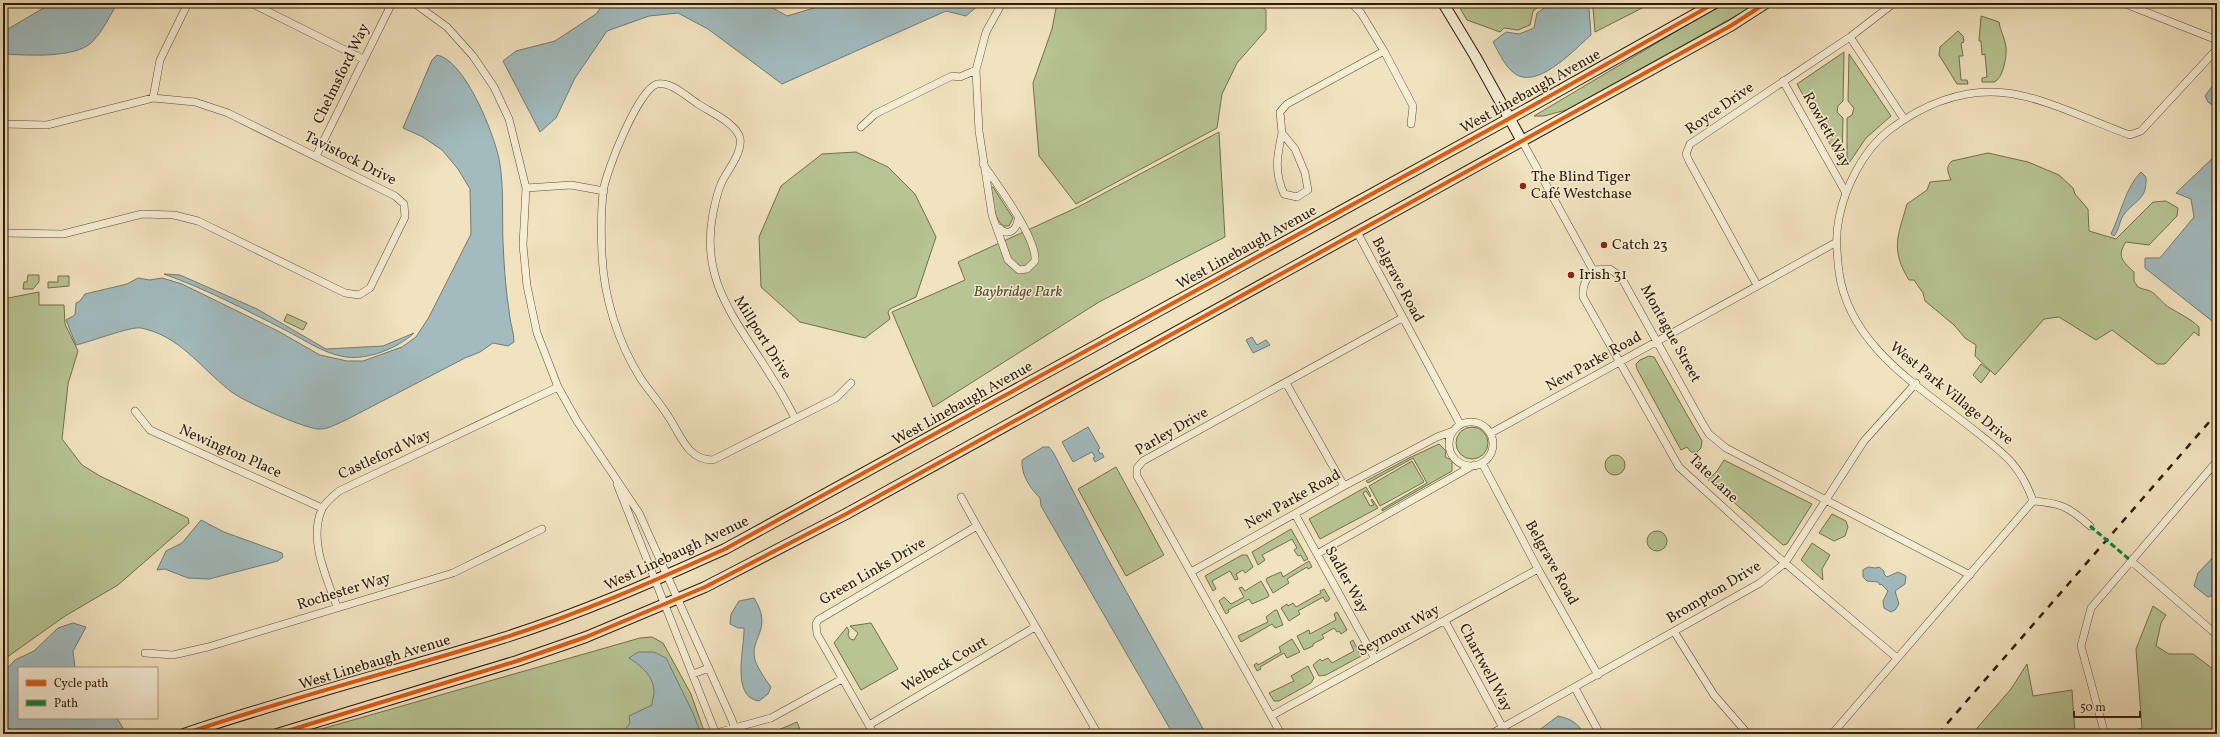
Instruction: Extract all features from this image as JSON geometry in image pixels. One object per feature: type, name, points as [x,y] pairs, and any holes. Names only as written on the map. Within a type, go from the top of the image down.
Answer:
[{"type":"main road","points":[[1443,3],[1475,56],[1522,141]]},
{"type":"main road","name":"West Linebaugh Avenue","points":[[184,734],[503,638],[574,613],[655,581],[725,549],[1509,118],[1715,3]]},
{"type":"main road","points":[[277,734],[518,661],[586,637],[678,600],[758,561],[846,514],[1732,25],[1766,3]]},
{"type":"street","points":[[153,98],[160,60],[188,3]]},
{"type":"street","points":[[251,3],[362,59]]},
{"type":"street","name":"Chelmsford Way","points":[[316,156],[362,59],[392,3]]},
{"type":"street","points":[[414,3],[447,27],[484,70],[494,87],[511,126],[526,188],[523,246],[527,286],[537,333],[558,387],[577,421],[639,512],[709,668],[735,731]]},
{"type":"street","points":[[983,164],[1010,203],[1035,253],[1035,261],[1027,269],[1019,270],[1011,264],[992,215],[983,164],[976,70],[986,32],[1002,3]]},
{"type":"street","points":[[1351,3],[1360,13],[1384,51],[1413,106],[1411,124]]},
{"type":"street","name":"Royce Drive","points":[[1757,284],[1686,154],[1690,144],[1850,37],[1894,3]]},
{"type":"street","points":[[2123,3],[2217,40]]},
{"type":"street","points":[[1850,37],[1904,119]]},
{"type":"street","name":"West Park Village Drive","points":[[2033,501],[2025,481],[2011,460],[1886,359],[1863,334],[1842,291],[1836,243],[1838,224],[1846,193],[1864,158],[1874,145],[1904,119],[1934,103],[1962,96],[2006,92],[2035,99],[2130,135],[2141,131],[2217,49]]},
{"type":"street","points":[[1282,133],[1295,149],[1305,173],[1308,190],[1297,198],[1284,194],[1277,178],[1278,150],[1282,133],[1280,112],[1287,104],[1384,51]]},
{"type":"street","points":[[861,127],[875,114],[952,76],[960,77],[976,70]]},
{"type":"street","name":"Rowlett Way","points":[[1783,81],[1846,193]]},
{"type":"street","name":"Millport Drive","points":[[795,418],[772,378],[723,300],[713,271],[710,246],[713,214],[721,184],[739,150],[740,138],[733,127],[667,84],[656,84],[647,92],[622,137],[604,191],[602,255],[605,288],[613,318],[626,350],[640,378],[668,415],[690,451],[702,460],[713,460],[836,398],[851,383]]},
{"type":"street","name":"Tavistock Drive","points":[[3,124],[47,125],[153,98],[195,102],[228,113],[396,196],[404,204],[405,217],[370,288],[364,293],[352,295],[345,293],[219,230],[198,221],[174,214],[142,214],[63,234],[3,233]]},
{"type":"street","points":[[1522,141],[1593,270]]},
{"type":"street","points":[[526,188],[571,185],[604,191]]},
{"type":"street","points":[[997,227],[1004,232],[1010,232],[1016,227],[1018,219]]},
{"type":"street","name":"Belgrave Road","points":[[1357,232],[1460,424]]},
{"type":"street","name":"New Parke Road","points":[[1491,433],[1657,342],[1757,284],[1836,243]]},
{"type":"street","name":"Montague Street","points":[[1593,270],[1610,269],[1621,277],[1701,422],[1716,441],[1726,448],[1826,502]]},
{"type":"street","name":"Tate Lane","points":[[1593,270],[1585,281],[1582,289],[1583,297],[1679,467],[1785,563],[1897,658]]},
{"type":"street","name":"Parley Drive","points":[[1280,734],[1137,476],[1137,468],[1143,461],[1402,318]]},
{"type":"street","points":[[1286,383],[1344,486]]},
{"type":"street","name":"Brompton Drive","points":[[1491,734],[1675,633],[1760,584],[1785,563],[1826,502],[1864,441],[1916,383]]},
{"type":"street","name":"Castleford Way","points":[[322,508],[338,491],[558,387]]},
{"type":"street","name":"Newington Place","points":[[135,411],[150,430],[322,508]]},
{"type":"street","points":[[1317,554],[1474,465],[1482,463],[1492,453],[1493,439],[1491,433],[1481,423],[1474,422],[1460,424],[1453,431],[1449,445],[1452,453],[1460,463],[1474,465]]},
{"type":"street","name":"New Parke Road","points":[[1191,572],[1344,486],[1437,437],[1453,431]]},
{"type":"street","points":[[2104,731],[2081,646],[2091,608],[2130,560],[2217,461]]},
{"type":"street","name":"Belgrave Road","points":[[1482,463],[1538,568],[1598,674]]},
{"type":"street","points":[[614,476],[716,733],[735,731],[776,715],[842,679]]},
{"type":"street","points":[[961,497],[1096,732],[1087,734]]},
{"type":"street","points":[[1832,734],[2033,501],[2052,503],[2071,510],[2090,526]]},
{"type":"street","points":[[1826,502],[1970,575]]},
{"type":"street","points":[[322,508],[318,523],[318,551],[337,607]]},
{"type":"street","name":"Sadler Way","points":[[1295,514],[1375,659]]},
{"type":"street","name":"Green Links Drive","points":[[874,734],[817,634],[816,624],[818,620],[977,526]]},
{"type":"street","name":"Rochester Way","points":[[145,653],[173,655],[187,652],[453,573],[542,529]]},
{"type":"street","points":[[2130,560],[2217,636]]},
{"type":"street","name":"Seymour Way","points":[[1271,716],[1445,621],[1538,568]]},
{"type":"street","name":"Chartwell Way","points":[[1445,621],[1502,728]]},
{"type":"street","name":"Welbeck Court","points":[[869,725],[1035,628]]},
{"type":"street","points":[[1675,633],[1714,695],[1748,734]]},
{"type":"street","points":[[693,674],[709,668]]},
{"type":"street","points":[[1575,688],[1600,734]]},
{"type":"green space","points":[[1057,3],[1257,3],[1266,10],[1266,30],[1237,63],[1222,94],[1217,128],[1076,204],[1039,156],[1033,83],[1052,29]]},
{"type":"green space","points":[[1457,3],[1544,3],[1533,11],[1530,25],[1518,30],[1504,28],[1500,32],[1467,20]]},
{"type":"green space","points":[[1590,3],[1652,3],[1595,32],[1593,8]]},
{"type":"green space","points":[[1724,3],[1759,3],[1566,110],[1544,116],[1534,116]]},
{"type":"green space","points":[[1981,16],[1999,22],[2005,44],[2006,56],[2004,67],[2000,77],[1994,82],[1982,82],[1982,78],[1987,77],[1985,54],[1982,55],[1981,41],[1979,41]]},
{"type":"green space","points":[[1958,31],[1963,36],[1964,42],[1961,43],[1963,56],[1959,56],[1961,80],[1967,80],[1968,84],[1957,84],[1939,55],[1940,47]]},
{"type":"green space","points":[[1844,52],[1843,101],[1838,106],[1837,112],[1843,118],[1842,166],[1797,84]]},
{"type":"green space","points":[[1849,54],[1891,116],[1866,138],[1847,166],[1847,118],[1852,115],[1854,108],[1848,101]]},
{"type":"green space","name":"Baybridge Park","points":[[1219,132],[1225,237],[1099,302],[933,407],[892,312],[965,280],[958,262],[1078,207]]},
{"type":"green space","points":[[856,152],[888,167],[915,194],[936,237],[916,297],[890,309],[888,312],[890,319],[865,338],[800,322],[761,287],[759,237],[781,186],[822,154]]},
{"type":"green space","points":[[1988,153],[2028,162],[2059,175],[2073,188],[2075,194],[2088,209],[2089,231],[2116,239],[2153,202],[2166,201],[2178,208],[2177,216],[2149,245],[2126,242],[2121,251],[2121,255],[2124,262],[2134,272],[2134,281],[2138,287],[2150,291],[2167,306],[2196,324],[2199,327],[2199,336],[2194,332],[2165,364],[2157,364],[2112,330],[2096,340],[2059,317],[2044,319],[1995,375],[1975,356],[1976,345],[1965,338],[1954,325],[1925,301],[1923,293],[1914,280],[1909,280],[1903,269],[1899,260],[1898,251],[1899,234],[1907,204],[1927,190],[1930,182],[1951,180],[1948,172],[1948,165],[1952,161]]},
{"type":"green space","points":[[993,187],[1013,218],[1009,226],[1004,226],[1000,223],[996,215],[991,188]]},
{"type":"green space","points":[[28,275],[39,275],[39,282],[33,289],[23,289],[24,282],[27,282]]},
{"type":"green space","points":[[58,276],[69,276],[69,286],[48,288],[48,282],[58,282]]},
{"type":"green space","points":[[39,292],[39,305],[64,305],[65,324],[78,351],[68,384],[62,439],[82,465],[100,476],[188,518],[189,523],[118,585],[65,616],[3,660],[3,299]]},
{"type":"green space","points":[[287,314],[307,323],[303,330],[284,321]]},
{"type":"green space","points":[[1649,356],[1654,357],[1702,441],[1701,448],[1697,452],[1691,452],[1687,447],[1681,450],[1637,369],[1636,364],[1640,360]]},
{"type":"green space","points":[[1981,364],[1990,371],[1981,383],[1973,375]]},
{"type":"green space","points":[[1469,427],[1475,427],[1484,431],[1488,443],[1484,455],[1475,459],[1469,459],[1460,455],[1456,446],[1456,440],[1460,431]]},
{"type":"green space","points":[[1439,444],[1446,451],[1445,457],[1452,460],[1452,471],[1382,511],[1382,509],[1427,483],[1413,458],[1368,483],[1366,481]]},
{"type":"green space","points":[[1615,455],[1622,458],[1625,465],[1622,472],[1615,475],[1608,472],[1605,465],[1608,458]]},
{"type":"green space","points":[[1724,460],[1812,504],[1787,544],[1783,545],[1708,480],[1717,471]]},
{"type":"green space","points":[[1412,461],[1424,482],[1380,506],[1369,486]]},
{"type":"green space","points":[[1116,467],[1164,555],[1126,576],[1078,489]]},
{"type":"green space","points":[[1366,487],[1371,496],[1370,497],[1366,491],[1363,493],[1370,506],[1374,505],[1371,500],[1372,499],[1378,508],[1320,539],[1309,519]]},
{"type":"green space","points":[[1832,514],[1846,521],[1848,527],[1845,536],[1834,541],[1819,533]]},
{"type":"green space","points":[[1291,529],[1308,559],[1304,561],[1301,555],[1298,556],[1294,550],[1297,548],[1292,539],[1262,555],[1265,560],[1258,565],[1252,552]]},
{"type":"green space","points":[[1657,531],[1664,534],[1667,541],[1664,548],[1657,551],[1650,548],[1647,541],[1650,534]]},
{"type":"green space","points":[[1812,543],[1830,555],[1822,569],[1823,580],[1801,560]]},
{"type":"green space","points":[[1242,555],[1247,555],[1253,567],[1245,573],[1243,570],[1236,574],[1238,579],[1235,580],[1230,571],[1212,581],[1216,589],[1213,591],[1205,576]]},
{"type":"green space","points":[[1309,561],[1312,567],[1308,569],[1307,567],[1287,579],[1289,583],[1273,593],[1266,580],[1267,578],[1281,572],[1283,577]]},
{"type":"green space","points":[[1261,581],[1269,595],[1268,597],[1252,604],[1249,599],[1228,610],[1229,612],[1226,614],[1219,601],[1224,597],[1231,604],[1244,597],[1239,588],[1242,587],[1245,591]]},
{"type":"green space","points":[[1324,589],[1330,599],[1326,602],[1323,597],[1298,611],[1300,614],[1289,621],[1281,608],[1287,604],[1288,606],[1293,603],[1296,607],[1321,593],[1320,591]]},
{"type":"green space","points":[[2153,606],[2166,615],[2161,623],[2156,646],[2169,654],[2193,654],[2217,672],[2217,734],[2120,734],[2142,728],[2136,649]]},
{"type":"green space","points":[[1277,610],[1283,625],[1275,628],[1272,624],[1241,642],[1238,636],[1268,622],[1266,617]]},
{"type":"green space","points":[[1337,612],[1347,630],[1341,634],[1334,628],[1322,635],[1324,638],[1313,644],[1313,646],[1304,650],[1297,636],[1309,630],[1310,634],[1336,620],[1334,614]]},
{"type":"green space","points":[[871,623],[898,669],[861,690],[834,643],[847,627],[850,639],[854,640],[858,633],[850,626]]},
{"type":"green space","points":[[652,637],[663,643],[691,694],[705,734],[304,734],[640,638]]},
{"type":"green space","points":[[1292,639],[1300,652],[1287,658],[1284,653],[1260,667],[1261,669],[1257,671],[1254,665],[1257,663],[1258,665],[1281,652],[1279,647]]},
{"type":"green space","points":[[1353,640],[1361,656],[1326,675],[1319,676],[1313,665],[1320,659],[1322,661],[1328,658],[1332,663],[1354,651],[1350,642]]},
{"type":"green space","points":[[2027,664],[2033,696],[2072,690],[2075,734],[1972,734],[2011,689]]},
{"type":"green space","points":[[1308,666],[1314,678],[1311,683],[1279,701],[1274,701],[1269,693],[1294,681],[1291,676]]},
{"type":"green space","points":[[797,722],[802,734],[769,734]]},
{"type":"water","points":[[52,3],[117,3],[100,33],[92,42],[84,47],[62,54],[3,54],[3,32]]},
{"type":"water","points":[[604,3],[764,3],[787,16],[831,3],[981,3],[966,16],[946,11],[782,84],[708,29],[678,13],[649,16],[607,31],[575,78],[556,118],[540,132],[503,61],[516,51],[555,41],[596,14]]},
{"type":"water","points":[[1552,3],[1583,3],[1589,8],[1591,35],[1548,71],[1528,77],[1519,76],[1507,66],[1493,42],[1506,32],[1519,34],[1534,28],[1537,13]]},
{"type":"water","points":[[437,55],[447,60],[458,70],[468,84],[485,116],[499,159],[502,178],[505,280],[514,342],[508,346],[493,343],[480,352],[465,358],[344,421],[328,428],[321,429],[299,424],[286,419],[235,395],[189,353],[167,338],[155,332],[136,328],[76,345],[66,320],[75,315],[76,303],[80,301],[85,294],[127,284],[138,278],[150,280],[162,278],[182,284],[278,331],[320,355],[347,361],[363,361],[402,347],[416,337],[429,317],[471,234],[470,189],[458,169],[442,150],[423,137],[403,128],[432,60]]},
{"type":"water","points":[[2217,80],[2217,108],[2208,102],[2205,96]]},
{"type":"water","points":[[2217,154],[2217,325],[2145,268],[2145,258],[2160,258],[2194,217],[2191,199],[2176,193]]},
{"type":"water","points":[[2141,172],[2146,177],[2145,190],[2140,198],[2123,216],[2114,236],[2111,234],[2127,193]]},
{"type":"water","points":[[164,274],[180,275],[257,309],[326,349],[383,346],[414,333],[400,344],[382,352],[364,357],[346,357],[330,353],[226,300]]},
{"type":"water","points":[[1252,337],[1257,345],[1266,340],[1270,345],[1253,353],[1246,340]]},
{"type":"water","points":[[1088,427],[1100,448],[1098,450],[1100,454],[1102,453],[1104,457],[1095,462],[1093,458],[1095,457],[1092,452],[1073,462],[1062,442]]},
{"type":"water","points":[[1043,447],[1049,447],[1053,452],[1108,559],[1206,734],[1173,734],[1041,506],[1040,498],[1030,486],[1025,476],[1022,460]]},
{"type":"water","points":[[201,520],[224,532],[282,553],[283,557],[278,561],[209,579],[188,578],[165,569],[157,570],[166,551],[182,543]]},
{"type":"water","points":[[2217,553],[2217,594],[2208,597],[2194,586],[2198,573]]},
{"type":"water","points":[[1868,567],[1879,567],[1884,571],[1884,574],[1887,577],[1898,572],[1906,576],[1905,584],[1895,591],[1899,604],[1895,610],[1891,612],[1884,608],[1883,601],[1888,591],[1878,582],[1867,581],[1863,577],[1863,570]]},
{"type":"water","points":[[754,598],[760,609],[762,618],[762,626],[755,645],[755,660],[771,687],[768,694],[759,701],[750,697],[745,691],[742,681],[741,670],[744,628],[738,628],[730,624],[731,614],[739,601]]},
{"type":"water","points":[[73,623],[86,627],[73,651],[75,667],[18,667],[18,719],[118,719],[123,728],[114,734],[12,734],[3,719],[3,673],[15,660],[34,651],[58,628]]},
{"type":"water","points":[[638,652],[654,652],[666,658],[693,713],[701,734],[622,734],[630,723],[629,716],[652,705],[654,692],[652,681],[638,664],[629,658]]},
{"type":"water","points":[[1558,716],[1574,722],[1584,734],[1534,734]]},
{"type":"railway","points":[[1938,734],[2217,413]]},
{"type":"marked path","points":[[2090,526],[2130,560]]},
{"type":"cycle path","points":[[184,734],[263,708],[531,629],[615,597],[725,549],[1523,111],[1715,3]]},
{"type":"cycle path","points":[[277,734],[517,661],[586,637],[705,587],[846,514],[1732,25],[1766,3]]},
{"type":"place","name":"The Blind Tiger Café Westchase","points":[[1523,186]]},
{"type":"place","name":"Catch 23","points":[[1604,245]]},
{"type":"place","name":"Irish 31","points":[[1571,275]]}]
